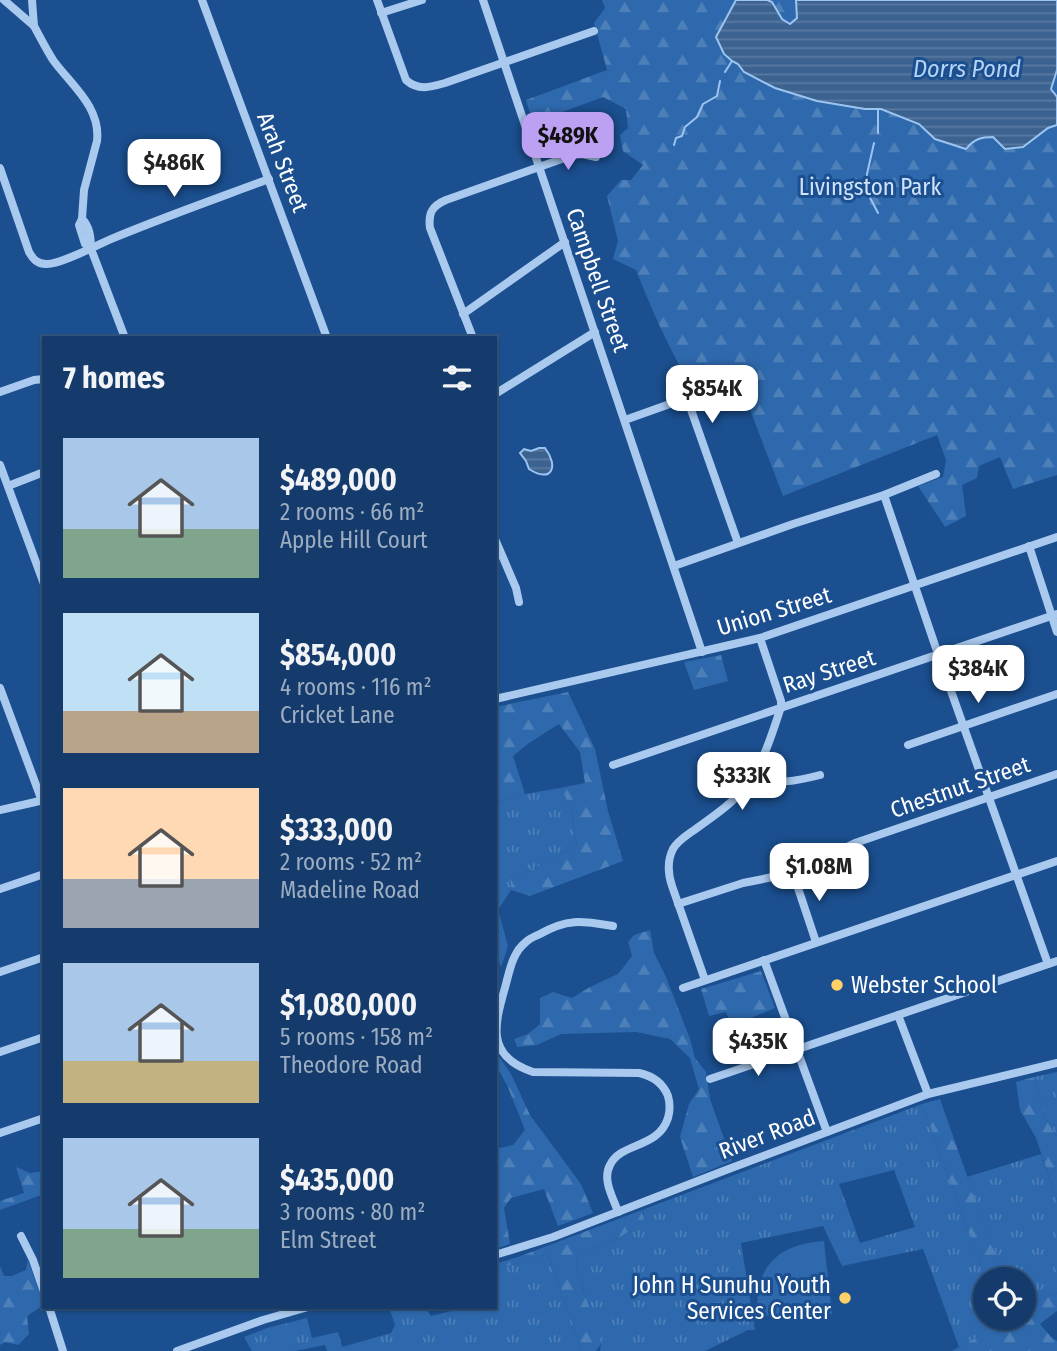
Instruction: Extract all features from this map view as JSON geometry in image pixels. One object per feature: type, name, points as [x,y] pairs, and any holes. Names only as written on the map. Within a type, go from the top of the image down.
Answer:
[{"type":"street","points":[[4,0],[34,26],[47,50],[86,101],[96,120],[97,141],[84,190],[82,219],[79,225],[124,336]]},
{"type":"street","points":[[32,0],[34,26]]},
{"type":"street","name":"Arah Street","points":[[202,0],[326,336]]},
{"type":"street","points":[[377,0],[405,80],[417,87],[445,83],[594,31]]},
{"type":"street","points":[[381,13],[422,0]]},
{"type":"street","name":"Campbell Street","points":[[483,0],[702,652]]},
{"type":"street","points":[[472,336],[430,228],[429,214],[433,208],[439,203],[573,155],[596,157]]},
{"type":"street","points":[[0,168],[29,252],[38,262],[45,264],[269,179]]},
{"type":"street","points":[[463,314],[565,242]]},
{"type":"street","points":[[497,393],[595,332]]},
{"type":"street","points":[[0,392],[42,379]]},
{"type":"street","points":[[625,420],[681,400],[689,404],[738,543]]},
{"type":"street","points":[[0,465],[42,579]]},
{"type":"street","points":[[8,486],[42,473]]},
{"type":"street","points":[[674,565],[884,495],[936,474]]},
{"type":"street","points":[[710,1079],[1053,963],[1017,875],[884,495]]},
{"type":"street","name":"Union Street","points":[[497,699],[760,638],[1057,537]]},
{"type":"street","points":[[497,546],[516,588],[519,602]]},
{"type":"street","points":[[1029,546],[1054,615],[1057,632]]},
{"type":"street","name":"Ray Street","points":[[613,765],[1054,615]]},
{"type":"street","points":[[705,980],[678,904],[669,873],[669,862],[674,847],[737,797],[752,778],[768,746],[781,707],[780,696],[760,638]]},
{"type":"street","points":[[0,688],[42,798]]},
{"type":"street","points":[[908,745],[1057,694]]},
{"type":"street","points":[[752,778],[781,782],[820,775]]},
{"type":"street","name":"Chestnut Street","points":[[678,904],[743,883],[793,873],[844,847],[1057,775]]},
{"type":"street","points":[[0,810],[42,801]]},
{"type":"street","points":[[683,988],[1057,861]]},
{"type":"street","points":[[793,873],[816,942]]},
{"type":"street","points":[[0,889],[42,875]]},
{"type":"street","points":[[497,1018],[513,957],[525,942],[567,922],[582,921],[613,926]]},
{"type":"street","points":[[0,972],[42,958]]},
{"type":"street","points":[[764,960],[827,1132]]},
{"type":"street","points":[[898,1015],[928,1094]]},
{"type":"street","points":[[0,1052],[42,1038]]},
{"type":"street","points":[[497,1038],[506,1057],[518,1067],[533,1072],[639,1073],[653,1077],[662,1085],[670,1105],[664,1128],[653,1138],[614,1158],[610,1165],[608,1185],[618,1212]]},
{"type":"street","name":"River Road","points":[[497,1254],[553,1237],[928,1094],[1057,1063]]},
{"type":"street","points":[[0,1133],[42,1119]]},
{"type":"street","points":[[21,1236],[42,1286]]},
{"type":"street","points":[[50,1309],[63,1351]]},
{"type":"street","points":[[177,1351],[299,1309]]},
{"type":"green space","name":"Livingston Park","points":[[602,0],[1057,0],[1057,475],[1013,489],[1000,457],[979,466],[977,478],[962,485],[966,516],[945,527],[918,486],[943,477],[946,460],[937,435],[783,496],[746,399],[734,404],[725,383],[703,364],[688,380],[660,326],[636,270],[613,259],[618,241],[607,196],[621,180],[631,180],[643,165],[623,151],[620,135],[628,128],[626,109],[603,97],[533,123],[526,100],[607,70],[594,23],[605,8]]},
{"type":"green space","points":[[721,655],[728,681],[694,690],[684,662]]},
{"type":"green space","points":[[568,692],[595,749],[608,811],[623,861],[530,896],[511,890],[510,878],[577,845],[571,807],[560,788],[585,783],[580,752],[559,724],[513,756],[525,794],[497,802],[497,707]]},
{"type":"green space","points":[[560,788],[571,807],[577,845],[510,878],[511,890],[498,910],[508,946],[501,967],[497,957],[497,802]]},
{"type":"green space","points":[[650,930],[654,953],[666,977],[695,1058],[706,1072],[710,1099],[732,1161],[693,1177],[680,1137],[689,1104],[699,1089],[690,1058],[670,1039],[636,1032],[561,1034],[537,1045],[517,1047],[514,1039],[528,1034],[540,1024],[540,998],[553,992],[572,998],[618,974],[632,956],[628,942],[634,935]]},
{"type":"green space","points":[[761,971],[775,1008],[732,1026],[726,1012],[709,1016],[701,989]]},
{"type":"green space","points":[[497,1054],[511,1074],[530,1115],[581,1184],[593,1213],[558,1226],[544,1189],[511,1198],[504,1208],[510,1244],[497,1248],[497,1149],[513,1145],[525,1130],[497,1068]]},
{"type":"green space","points":[[1057,1072],[1057,1136],[1045,1119],[1034,1077]]},
{"type":"green space","points":[[1034,1077],[1045,1119],[1057,1136],[1057,1200],[1036,1138],[1020,1110],[1016,1082]]},
{"type":"green space","points":[[940,1099],[991,1244],[1003,1267],[982,1267],[922,1104]]},
{"type":"green space","points":[[922,1104],[982,1267],[973,1267],[973,1330],[986,1330],[959,1347],[923,1249],[842,1266],[823,1226],[741,1243],[755,1330],[748,1330],[705,1351],[600,1351],[601,1344],[576,1260],[580,1254],[620,1237],[644,1214],[642,1210]],"holes":[[[894,1170],[915,1227],[860,1243],[839,1184]]]},
{"type":"green space","points":[[1041,1154],[1057,1200],[1057,1293],[1036,1301],[1036,1267],[1003,1267],[991,1245],[967,1177]]},
{"type":"green space","points":[[16,1167],[30,1173],[42,1171],[42,1195],[0,1210],[0,1201],[24,1193]]},
{"type":"green space","points":[[642,1210],[644,1221],[620,1237],[580,1254],[576,1260],[580,1281],[601,1344],[596,1351],[582,1351],[549,1257],[544,1255],[497,1269],[497,1263]]},
{"type":"green space","points":[[824,1241],[832,1314],[758,1316],[760,1284],[764,1272],[772,1262],[793,1247]]},
{"type":"green space","points":[[544,1255],[549,1257],[582,1351],[327,1351],[325,1345],[295,1351],[252,1351],[244,1337],[307,1318],[312,1338],[338,1332],[342,1347],[391,1333],[395,1325],[390,1309],[426,1309],[431,1316],[459,1309],[497,1309],[497,1269]]},
{"type":"green space","points":[[28,1260],[42,1306],[27,1316],[29,1334],[18,1345],[5,1342],[0,1345],[0,1266],[4,1276],[12,1276],[26,1270]]},
{"type":"green space","points":[[1057,1293],[1057,1311],[1040,1324],[1057,1341],[1057,1351],[952,1351],[986,1330],[1036,1330],[1036,1301]]},
{"type":"water","name":"Dorrs Pond","points":[[736,0],[772,2],[782,19],[790,24],[797,18],[796,0],[1057,0],[1057,70],[1051,89],[1057,97],[1057,125],[1048,128],[1023,147],[1005,149],[993,137],[989,137],[975,141],[966,149],[935,139],[919,124],[881,109],[817,101],[775,88],[744,72],[724,54],[716,37]]},
{"type":"water","points":[[545,448],[552,461],[548,474],[543,475],[529,469],[520,453],[524,449],[531,451]]},
{"type":"waterway","points":[[725,72],[732,61]]},
{"type":"waterway","points":[[674,145],[676,138],[682,136],[685,127],[697,117],[703,104],[717,96],[720,81]]},
{"type":"waterway","points":[[878,109],[878,133]]},
{"type":"waterway","points":[[874,143],[867,174],[867,192],[878,213]]},
{"type":"place","name":"Webster School","points":[[837,985]]},
{"type":"place","name":"John H Sunuhu Youth Services Center","points":[[845,1298]]}]
